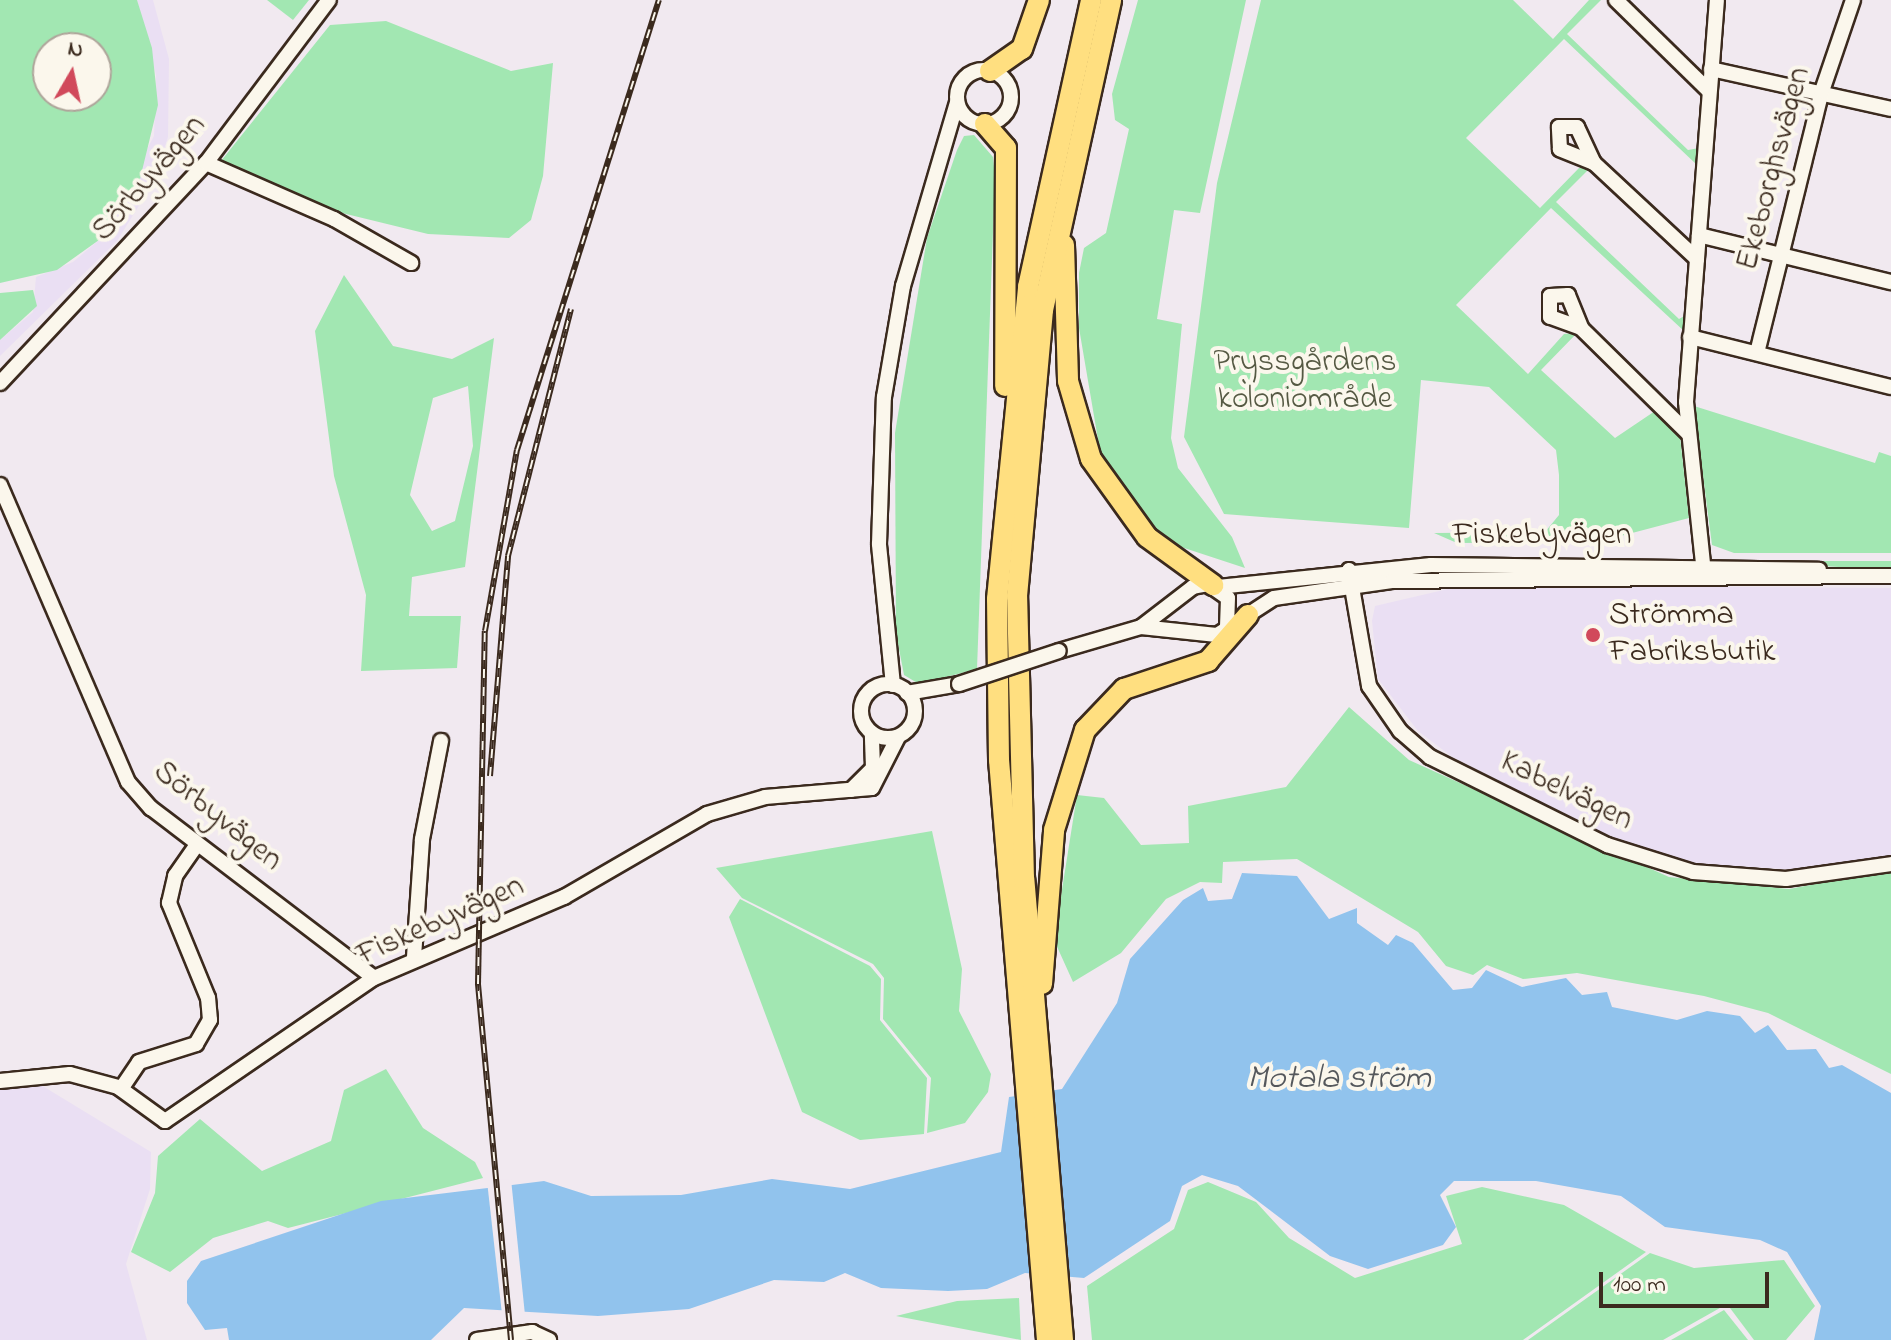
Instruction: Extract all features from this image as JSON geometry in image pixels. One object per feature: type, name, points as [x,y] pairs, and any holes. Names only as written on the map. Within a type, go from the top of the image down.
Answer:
[{"type":"highway","points":[[990,71],[1022,49],[1039,0]]},
{"type":"highway","points":[[1008,453],[1049,168],[1091,0]]},
{"type":"highway","points":[[1031,1057],[1036,1004],[1017,757],[1017,596],[1035,371],[1068,174],[1111,0]]},
{"type":"highway","points":[[979,123],[1006,148],[1008,453],[996,670],[1052,1307],[1047,1340]]},
{"type":"highway","points":[[1068,174],[1062,324],[1076,423],[1130,519],[1216,586]]},
{"type":"highway","points":[[1036,1004],[1045,973],[1054,830],[1077,748],[1114,696],[1208,661],[1248,615]]},
{"type":"highway","points":[[1172,672],[1225,629]]},
{"type":"highway","points":[[1052,1307],[1063,1340]]},
{"type":"street","name":"Sörbyvägen","points":[[0,383],[206,163],[329,0]]},
{"type":"street","points":[[1616,0],[1709,91]]},
{"type":"street","points":[[1704,571],[1688,433],[1690,337],[1717,0]]},
{"type":"street","name":"Ekeborghsvägen","points":[[1757,353],[1822,91],[1853,0]]},
{"type":"street","points":[[1711,69],[1822,91],[1891,109]]},
{"type":"street","points":[[893,685],[885,662],[878,498],[884,397],[903,286],[943,159],[962,80],[990,71],[1008,85],[1011,100],[1005,114],[979,123],[943,159]]},
{"type":"street","points":[[957,102],[979,123]]},
{"type":"street","points":[[206,163],[334,219],[411,263]]},
{"type":"street","points":[[1594,163],[1697,259]]},
{"type":"street","points":[[1699,235],[1891,282]]},
{"type":"street","points":[[1581,328],[1688,433]]},
{"type":"street","points":[[1690,337],[1891,387]]},
{"type":"street","name":"Sörbyvägen","points":[[0,483],[117,764],[151,808],[374,978]]},
{"type":"street","name":"Fiskebyvägen","points":[[1141,627],[1193,587],[1349,570],[1704,571],[1891,576]]},
{"type":"street","name":"Kabelvägen","points":[[1349,570],[1369,686],[1407,739],[1451,768],[1607,845],[1693,872],[1799,878],[1891,864]]},
{"type":"street","name":"Fiskebyvägen","points":[[907,693],[955,685],[1141,627],[1225,629],[1291,593],[1476,577],[1704,571]]},
{"type":"street","points":[[1216,586],[1231,605],[1225,629]]},
{"type":"street","points":[[876,687],[893,685],[907,693],[915,713],[898,737],[872,733],[861,709],[876,687],[885,662]]},
{"type":"street","name":"Fiskebyvägen","points":[[915,713],[955,685]]},
{"type":"street","name":"Fiskebyvägen","points":[[835,795],[868,776],[872,733]]},
{"type":"street","name":"Fiskebyvägen","points":[[0,1081],[70,1074],[121,1089],[165,1121],[374,978],[414,957],[564,897],[725,807],[872,788],[898,737]]},
{"type":"street","points":[[414,957],[422,839],[441,741]]},
{"type":"street","points":[[121,1089],[139,1062],[196,1044],[210,1020],[208,998],[169,903],[175,876],[197,844]]},
{"type":"street","points":[[477,1340],[532,1332],[549,1340]]},
{"type":"shaded area","points":[[137,0],[153,0],[169,59],[168,137],[153,183],[117,241],[0,356],[0,340],[33,312],[36,277],[73,262],[99,240],[154,136],[156,75]]},
{"type":"shaded area","points":[[1465,585],[1891,588],[1891,856],[1816,871],[1682,863],[1608,838],[1451,756],[1418,731],[1378,679],[1372,621],[1375,606]]},
{"type":"shaded area","points":[[31,1070],[36,1082],[151,1152],[150,1189],[126,1264],[147,1340],[0,1340],[0,1074]]},
{"type":"green space","points":[[0,0],[137,0],[152,48],[158,105],[140,179],[99,240],[57,270],[0,283]]},
{"type":"green space","points":[[267,0],[309,0],[293,20]]},
{"type":"green space","points":[[1138,0],[1246,0],[1200,213],[1174,210],[1157,319],[1182,324],[1171,438],[1178,468],[1232,537],[1245,568],[1169,543],[1140,518],[1101,457],[1079,328],[1079,273],[1084,248],[1106,233],[1129,129],[1115,120],[1112,94]]},
{"type":"green space","name":"Pryssgårdens koloniområde","points":[[1261,0],[1513,0],[1553,39],[1589,0],[1601,0],[1567,34],[1688,150],[1699,148],[1697,165],[1564,39],[1466,138],[1540,208],[1579,168],[1590,168],[1556,202],[1679,319],[1686,315],[1684,331],[1551,208],[1456,305],[1528,374],[1564,334],[1577,333],[1541,370],[1615,438],[1658,409],[1680,436],[1689,518],[1598,542],[1457,543],[1434,533],[1545,532],[1559,515],[1559,475],[1556,450],[1489,387],[1421,380],[1409,528],[1224,514],[1184,437],[1217,183]]},
{"type":"green space","points":[[386,21],[511,71],[553,63],[543,176],[531,220],[509,238],[428,234],[338,212],[221,161],[330,25]]},
{"type":"green space","points":[[974,135],[993,157],[995,177],[977,669],[919,684],[904,675],[896,633],[895,433],[927,238],[957,150],[964,136]]},
{"type":"green space","points":[[344,275],[393,346],[452,359],[494,338],[465,567],[412,577],[409,616],[461,616],[457,668],[361,671],[366,595],[334,476],[315,331]],"holes":[[[468,386],[473,446],[455,521],[432,531],[410,495],[433,398]]]},
{"type":"green space","points":[[33,290],[37,306],[0,340],[0,293]]},
{"type":"green space","points":[[1694,406],[1875,463],[1879,452],[1891,456],[1891,553],[1734,553],[1712,545]]},
{"type":"green space","points":[[1733,561],[1891,561],[1891,569],[1856,568]]},
{"type":"green space","points":[[1349,707],[1409,760],[1669,877],[1789,889],[1891,870],[1891,1074],[1768,1013],[1704,996],[1577,973],[1523,979],[1487,965],[1473,975],[1446,966],[1418,932],[1297,859],[1223,862],[1222,883],[1200,882],[1166,899],[1121,953],[1073,982],[1054,940],[1077,795],[1104,798],[1141,845],[1189,843],[1188,806],[1286,787]]},
{"type":"green space","points":[[932,831],[962,969],[959,1011],[991,1074],[988,1092],[965,1123],[927,1133],[931,1078],[883,1019],[884,978],[873,964],[742,898],[716,868]]},
{"type":"green space","points":[[740,899],[870,966],[881,979],[880,1020],[927,1078],[924,1134],[860,1140],[802,1112],[729,917]]},
{"type":"green space","points":[[386,1069],[423,1128],[475,1162],[483,1178],[288,1228],[268,1221],[213,1238],[170,1272],[131,1252],[155,1193],[158,1156],[200,1119],[262,1171],[331,1141],[344,1090]]},
{"type":"green space","points":[[1208,1182],[1256,1202],[1289,1238],[1355,1278],[1462,1244],[1446,1196],[1482,1187],[1564,1205],[1646,1252],[1523,1340],[1092,1340],[1087,1286],[1174,1229],[1188,1190]]},
{"type":"green space","points":[[1650,1253],[1694,1268],[1784,1260],[1815,1306],[1786,1340],[1754,1340],[1727,1304],[1663,1340],[1528,1340]]},
{"type":"green space","points":[[1019,1298],[1021,1340],[896,1316],[957,1301]]},
{"type":"green space","points":[[1724,1310],[1748,1340],[1671,1340]]},
{"type":"water","name":"Motala ström","points":[[1242,873],[1297,876],[1329,919],[1357,908],[1357,923],[1388,945],[1396,935],[1413,943],[1453,990],[1472,988],[1486,970],[1522,987],[1566,978],[1582,995],[1607,992],[1612,1007],[1677,1020],[1707,1011],[1740,1016],[1755,1033],[1768,1025],[1787,1050],[1816,1049],[1829,1068],[1842,1065],[1891,1093],[1891,1340],[1814,1340],[1821,1306],[1787,1252],[1760,1240],[1665,1227],[1621,1196],[1536,1181],[1454,1181],[1440,1195],[1456,1227],[1443,1245],[1368,1269],[1330,1256],[1238,1186],[1202,1175],[1182,1186],[1170,1221],[1084,1278],[1025,1273],[987,1289],[948,1291],[881,1288],[845,1273],[824,1282],[774,1280],[689,1309],[598,1316],[464,1308],[431,1340],[229,1340],[227,1328],[205,1330],[187,1303],[187,1281],[201,1261],[381,1201],[544,1181],[591,1196],[681,1195],[772,1179],[850,1189],[1001,1152],[1009,1097],[1062,1089],[1117,1003],[1130,959],[1183,900],[1203,888],[1208,901],[1232,899]]},
{"type":"pier","points":[[511,1179],[525,1315],[502,1314],[487,1181]]},
{"type":"railway","points":[[511,1340],[478,984],[485,631],[517,450],[659,0]]},
{"type":"railway","points":[[490,776],[508,556],[571,309]]},
{"type":"place","name":"Strömma Fabriksbutik","points":[[1593,635]]}]
